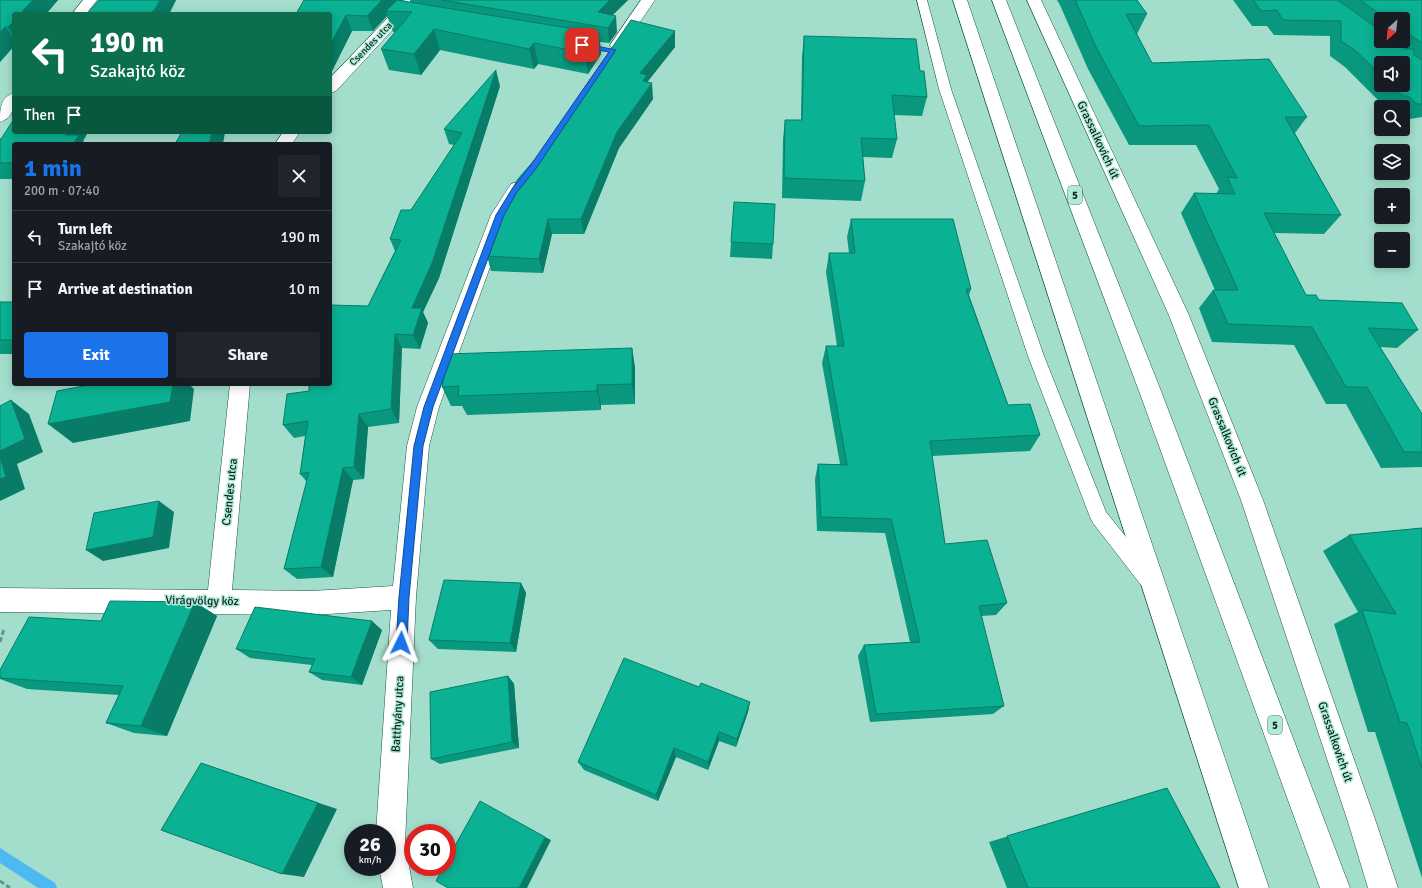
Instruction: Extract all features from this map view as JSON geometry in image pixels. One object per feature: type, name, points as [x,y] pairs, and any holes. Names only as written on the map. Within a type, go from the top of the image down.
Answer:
[{"type":"street","points":[[81,12],[90,0]]},
{"type":"street","name":"Csendes utca","points":[[332,86],[413,0]]},
{"type":"street","points":[[607,54],[648,0]]},
{"type":"street","points":[[960,0],[1254,888]]},
{"type":"street","name":"5","points":[[999,0],[1150,391],[1335,888]]},
{"type":"street","name":"Grassalkovich út","points":[[1034,0],[1178,314],[1252,500],[1364,825],[1383,888]]},
{"type":"street","points":[[400,14],[416,16]]},
{"type":"street","points":[[0,117],[12,101]]},
{"type":"street","name":"Batthyány utca","points":[[398,888],[390,844],[404,597],[418,446],[428,407],[500,215],[514,191],[528,174]]},
{"type":"street","name":"Csendes utca","points":[[219,601],[240,386]]},
{"type":"street","name":"Virágvölgy köz","points":[[0,600],[13,598],[312,603],[404,597]]},
{"type":"lane","points":[[922,0],[944,89],[1036,356],[1096,509],[1099,516],[1154,586]]},
{"type":"path","points":[[0,881],[10,888]]},
{"type":"building","points":[[0,0],[33,0],[22,12],[12,12],[12,23],[0,32]]},
{"type":"building","points":[[99,0],[160,0],[152,12],[89,12]]},
{"type":"building","points":[[304,0],[382,0],[367,16],[346,15],[332,41],[332,12],[297,12]]},
{"type":"building","points":[[397,0],[599,33],[585,53],[534,43],[529,49],[434,29],[414,54],[381,49],[412,12],[386,11]]},
{"type":"building","points":[[442,0],[610,0],[598,12],[616,16],[608,28]]},
{"type":"building","points":[[1075,0],[1137,0],[1147,14],[1126,14],[1152,63],[1269,59],[1307,117],[1285,117],[1341,215],[1264,213],[1306,295],[1316,295],[1319,300],[1402,303],[1418,330],[1368,328],[1422,414],[1422,452],[1404,452],[1367,387],[1346,387],[1312,327],[1228,324],[1213,290],[1238,290],[1194,193],[1235,194],[1227,177],[1237,178],[1209,125],[1139,126],[1097,49]]},
{"type":"building","points":[[1253,0],[1338,0],[1374,26],[1374,48],[1414,49],[1414,55],[1422,60],[1422,104],[1417,104],[1408,96],[1403,96],[1399,92],[1410,92],[1410,56],[1374,56],[1374,68],[1356,51],[1341,41],[1341,21],[1283,20],[1277,10],[1261,11]]},
{"type":"building","points":[[1360,0],[1422,0],[1422,43],[1410,35],[1410,12],[1377,12]]},
{"type":"building","points":[[631,20],[675,31],[640,73],[647,75],[643,81],[652,83],[617,132],[581,219],[548,219],[539,259],[487,256],[506,200],[518,179],[537,157]]},
{"type":"building","points":[[804,36],[916,39],[920,71],[924,71],[927,97],[892,95],[897,139],[861,138],[865,181],[784,178],[785,120],[802,120]]},
{"type":"building","points":[[496,70],[432,263],[412,308],[422,308],[413,335],[395,334],[391,409],[359,414],[354,467],[343,468],[321,567],[284,569],[309,472],[300,474],[308,421],[283,425],[287,394],[309,391],[309,386],[332,386],[332,305],[368,306],[401,240],[390,239],[401,210],[411,210],[462,133],[444,129]]},
{"type":"building","points":[[12,122],[12,134],[79,135],[74,142],[12,142],[12,163],[0,163],[1,139]]},
{"type":"building","points":[[181,134],[212,134],[210,142],[176,142]]},
{"type":"building","points":[[734,202],[775,204],[773,244],[731,242]]},
{"type":"building","points":[[851,219],[953,219],[971,289],[966,289],[1008,405],[1030,404],[1040,435],[930,441],[945,544],[987,540],[1007,603],[979,606],[1004,706],[876,714],[864,645],[920,642],[891,519],[821,517],[818,464],[847,465],[826,346],[844,346],[829,253],[855,253]]},
{"type":"building","points":[[0,302],[12,302],[12,340],[0,340]]},
{"type":"building","points":[[632,348],[632,384],[597,385],[597,391],[458,396],[459,386],[442,387],[447,354]]},
{"type":"building","points":[[83,386],[173,386],[170,402],[48,424],[57,391]]},
{"type":"building","points":[[11,400],[25,439],[0,451],[0,406]]},
{"type":"building","points":[[0,457],[6,477],[0,479]]},
{"type":"building","points":[[159,501],[153,537],[86,550],[94,513]]},
{"type":"building","points":[[1422,528],[1422,768],[1407,723],[1400,722],[1362,610],[1396,614],[1349,535]]},
{"type":"building","points":[[444,580],[521,583],[510,643],[429,640]]},
{"type":"building","points":[[110,601],[195,602],[141,726],[106,723],[123,686],[0,678],[0,670],[29,617],[101,621]]},
{"type":"building","points":[[255,607],[372,621],[351,677],[309,672],[315,659],[236,649]]},
{"type":"building","points":[[624,658],[699,687],[701,683],[750,702],[737,739],[719,732],[708,762],[674,748],[656,795],[578,762]]},
{"type":"building","points":[[508,676],[512,742],[431,759],[430,692]]},
{"type":"building","points":[[201,763],[318,803],[282,874],[161,830]]},
{"type":"building","points":[[1167,788],[1220,888],[1028,888],[1007,836]]},
{"type":"building","points":[[480,801],[545,837],[519,888],[448,888],[436,881],[438,876],[456,876],[456,844]]},
{"type":"waterway","points":[[0,855],[50,888]]},
{"type":"route","points":[[401,643],[418,446],[428,407],[500,215],[514,191],[533,168],[613,50],[582,45]]}]
